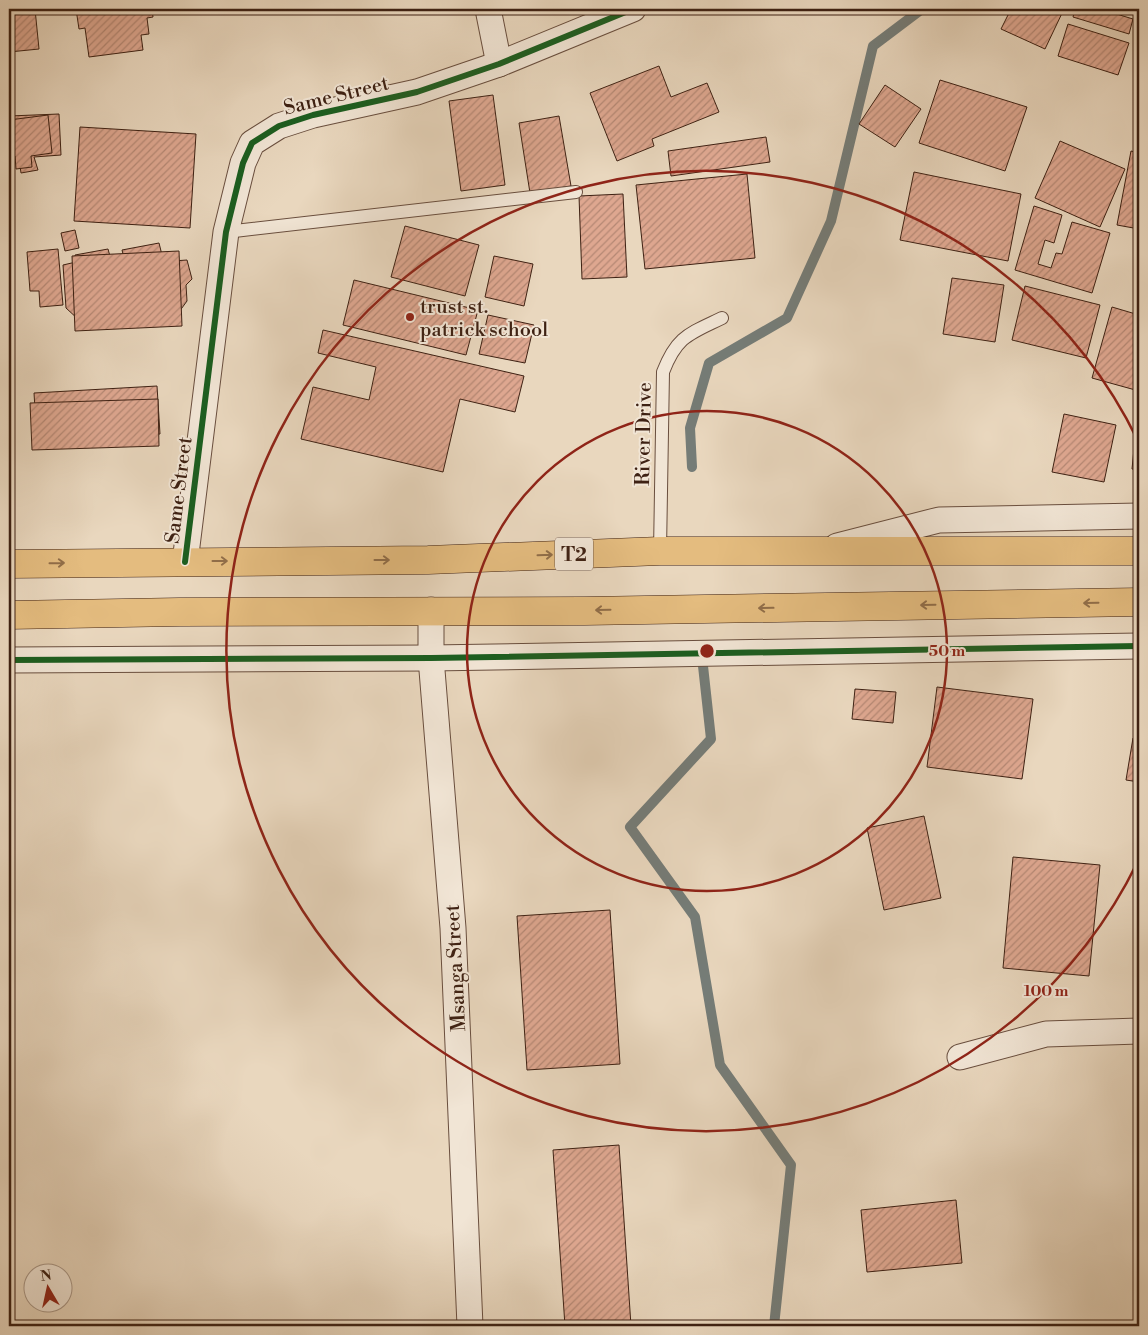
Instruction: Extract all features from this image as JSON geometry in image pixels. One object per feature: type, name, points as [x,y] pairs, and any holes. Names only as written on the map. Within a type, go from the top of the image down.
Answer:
[{"type":"highway","name":"T2","points":[[9,564],[428,560],[660,551],[1139,551]]},
{"type":"highway","points":[[9,614],[431,610],[584,611],[1139,602]]},
{"type":"street","points":[[488,9],[499,64]]},
{"type":"street","name":"Same Street","points":[[185,562],[226,232],[243,163],[252,143],[279,126],[313,115],[417,92],[499,64],[633,9]]},
{"type":"street","points":[[811,552],[939,520],[1139,516]]},
{"type":"street","name":"Msanga Street","points":[[431,610],[431,658],[454,928],[470,1326]]},
{"type":"street","points":[[9,660],[431,658],[1139,646]]},
{"type":"street","points":[[960,1057],[1046,1034],[1139,1031]]},
{"type":"lane","points":[[226,232],[576,192]]},
{"type":"lane","name":"River Drive","points":[[660,551],[663,372],[670,352],[682,338],[722,318]]},
{"type":"building","points":[[9,9],[35,9],[39,49],[9,52]]},
{"type":"building","points":[[76,9],[152,9],[153,17],[147,18],[149,34],[141,35],[143,50],[89,57],[85,28],[79,29]]},
{"type":"building","points":[[1011,9],[1064,9],[1045,49],[1001,29]]},
{"type":"building","points":[[1075,9],[1100,9],[1133,19],[1129,34],[1073,17]]},
{"type":"building","points":[[9,13],[13,45],[9,46]]},
{"type":"building","points":[[1068,24],[1129,43],[1118,75],[1058,56]]},
{"type":"building","points":[[659,66],[671,97],[707,83],[719,112],[652,139],[654,146],[617,161],[590,93]]},
{"type":"building","points":[[940,80],[1027,107],[1005,171],[919,143]]},
{"type":"building","points":[[885,85],[921,109],[895,147],[859,124]]},
{"type":"building","points":[[493,95],[505,185],[461,191],[449,101]]},
{"type":"building","points":[[59,114],[61,155],[34,157],[38,170],[21,173],[19,159],[9,160],[9,116]]},
{"type":"building","points":[[48,115],[52,153],[31,156],[32,167],[16,169],[15,156],[9,157],[9,120]]},
{"type":"building","points":[[559,116],[571,186],[530,193],[519,123]]},
{"type":"building","points":[[80,127],[196,134],[190,228],[74,221]]},
{"type":"building","points":[[766,137],[770,162],[671,176],[668,151]]},
{"type":"building","points":[[1060,141],[1125,169],[1100,227],[1035,198]]},
{"type":"building","points":[[1131,151],[1139,153],[1139,229],[1117,225]]},
{"type":"building","points":[[914,172],[1021,194],[1008,261],[900,240]]},
{"type":"building","points":[[747,174],[755,258],[645,269],[636,185]]},
{"type":"building","points":[[623,194],[627,277],[582,279],[579,196]]},
{"type":"building","points":[[1034,206],[1062,215],[1054,243],[1045,240],[1038,264],[1051,268],[1056,253],[1062,254],[1072,222],[1110,233],[1092,293],[1015,270]]},
{"type":"building","name":"trust st. patrick school","points":[[405,226],[479,245],[465,296],[391,277]]},
{"type":"building","points":[[75,230],[79,248],[65,251],[61,233]]},
{"type":"building","points":[[159,243],[162,255],[172,253],[173,261],[187,260],[192,279],[186,285],[187,301],[179,312],[138,317],[140,322],[109,326],[109,319],[79,320],[66,308],[63,265],[76,262],[75,255],[108,249],[111,260],[124,258],[122,250]]},
{"type":"building","points":[[58,249],[63,305],[40,307],[39,291],[30,291],[27,252]]},
{"type":"building","points":[[179,251],[182,326],[75,331],[72,256]]},
{"type":"building","name":"trust st. patrick school","points":[[494,256],[533,264],[524,306],[485,297]]},
{"type":"building","points":[[952,278],[1004,285],[995,342],[943,334]]},
{"type":"building","name":"trust st. patrick school","points":[[354,280],[478,310],[466,355],[343,325]]},
{"type":"building","points":[[1025,286],[1100,305],[1086,358],[1012,340]]},
{"type":"building","points":[[1112,307],[1139,315],[1139,391],[1092,378]]},
{"type":"building","name":"trust st. patrick school","points":[[488,315],[534,325],[525,363],[479,354]]},
{"type":"building","points":[[323,330],[524,376],[515,412],[460,399],[443,472],[301,439],[313,387],[369,400],[376,367],[318,353]]},
{"type":"building","points":[[157,386],[160,434],[37,441],[34,393]]},
{"type":"building","points":[[158,399],[159,446],[32,450],[30,403]]},
{"type":"building","points":[[1139,408],[1139,470],[1132,469]]},
{"type":"building","points":[[1064,414],[1116,425],[1104,482],[1052,472]]},
{"type":"building","points":[[937,687],[1033,699],[1022,779],[927,767]]},
{"type":"building","points":[[855,689],[896,692],[893,723],[852,719]]},
{"type":"building","points":[[1133,738],[1139,739],[1139,782],[1126,780]]},
{"type":"building","points":[[924,816],[941,898],[884,910],[867,828]]},
{"type":"building","points":[[1013,857],[1100,865],[1089,976],[1003,968]]},
{"type":"building","points":[[610,910],[620,1064],[527,1070],[517,916]]},
{"type":"building","points":[[619,1145],[631,1326],[565,1326],[553,1150]]},
{"type":"building","points":[[956,1200],[962,1263],[867,1272],[861,1210]]},
{"type":"waterway","points":[[692,467],[690,428],[709,363],[787,318],[831,221],[873,46],[922,9]]},
{"type":"waterway","points":[[703,666],[711,739],[630,827],[695,917],[720,1065],[791,1165],[774,1326]]},
{"type":"cycle path","points":[[185,562],[226,232],[243,163],[252,143],[279,126],[313,115],[417,92],[499,64],[633,9]]},
{"type":"cycle path","points":[[9,660],[431,658],[1139,646]]},
{"type":"place","name":"trust st. patrick school","points":[[410,317]]}]
